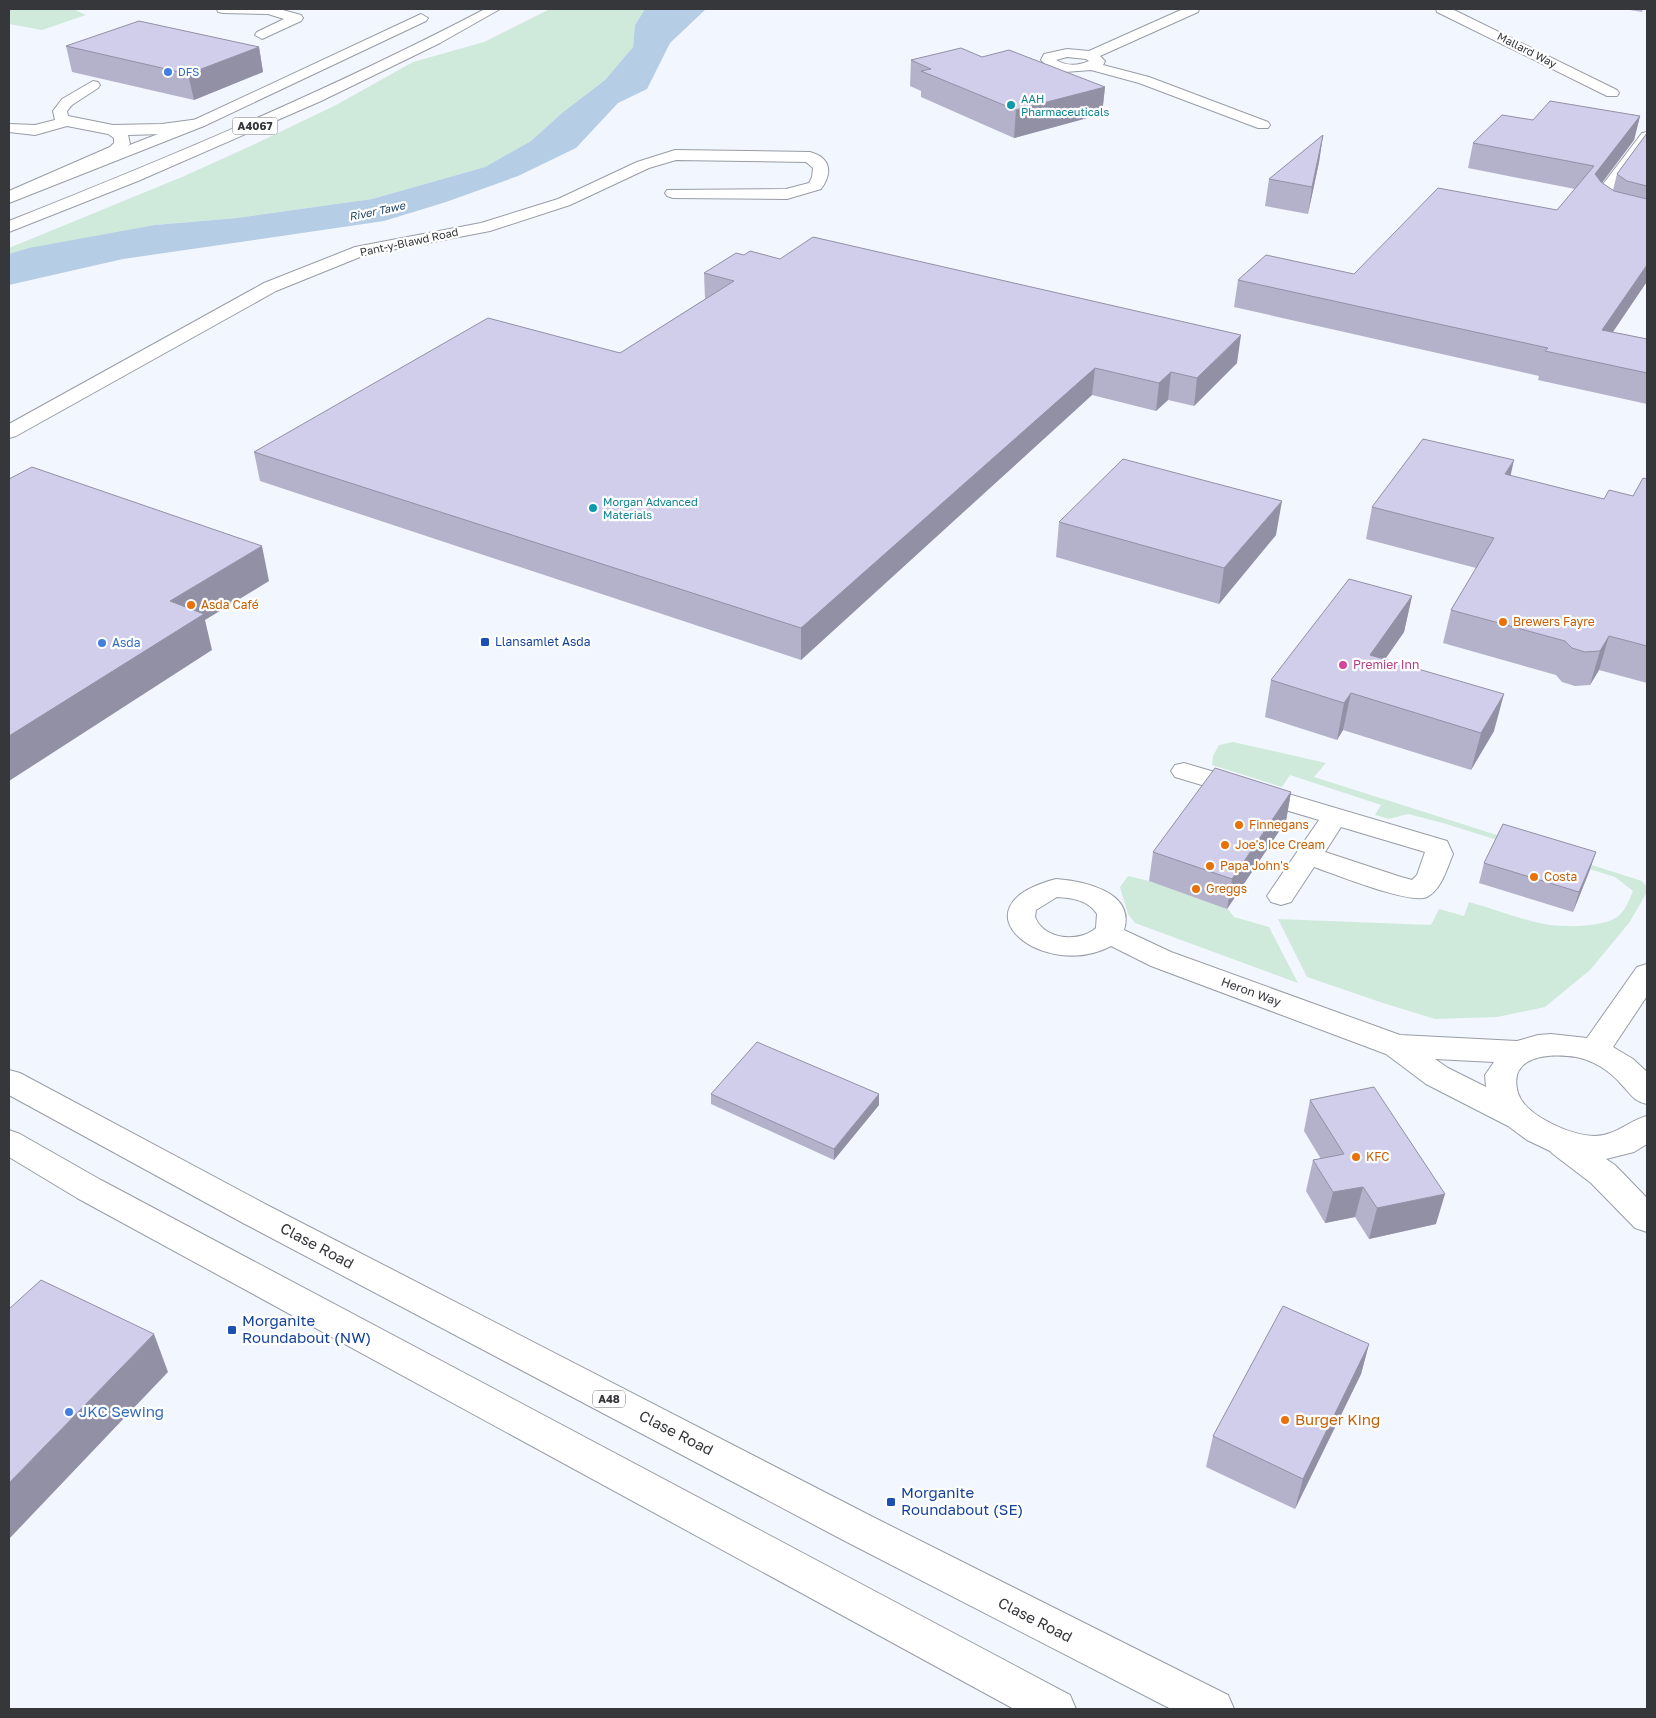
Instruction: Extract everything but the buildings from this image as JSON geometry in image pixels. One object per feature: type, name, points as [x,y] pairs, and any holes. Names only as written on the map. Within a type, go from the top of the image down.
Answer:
[{"type":"street","points":[[223,9],[269,10],[296,18],[262,35]]},
{"type":"street","name":"A4067","points":[[9,227],[234,136],[414,52],[494,9]]},
{"type":"street","points":[[1193,9],[1114,46],[1091,61],[1263,125]]},
{"type":"street","name":"Mallard Way","points":[[1442,9],[1612,92]]},
{"type":"street","points":[[9,198],[199,123],[421,18],[437,15]]},
{"type":"street","name":"A4067","points":[[9,214],[201,136],[295,94],[437,15]]},
{"type":"street","points":[[295,94],[421,18]]},
{"type":"street","points":[[93,85],[67,102],[60,111],[61,118],[67,121],[114,130],[162,129],[199,123]]},
{"type":"street","points":[[9,128],[35,130],[67,121]]},
{"type":"street","points":[[15,145],[35,130]]},
{"type":"street","points":[[9,198],[115,150],[122,144],[122,137],[114,130]]},
{"type":"street","points":[[9,241],[110,200],[196,161],[234,136]]},
{"type":"street","points":[[1647,136],[1599,200],[1605,208],[1626,216],[1647,220]]},
{"type":"street","name":"Pant-y-Blawd Road","points":[[9,432],[270,287],[361,251],[484,226],[564,202],[643,165],[675,155],[810,157],[821,168],[820,177],[815,186],[802,192],[765,195],[673,193]]},
{"type":"street","points":[[1184,771],[1437,847],[1439,854],[1429,879],[1418,890],[1309,856]]},
{"type":"street","points":[[1281,896],[1335,816]]},
{"type":"street","name":"Heron Way","points":[[1107,933],[1161,958],[1397,1046],[1438,1076],[1518,1118]]},
{"type":"street","points":[[1596,1051],[1647,974]]},
{"type":"street","points":[[1647,1093],[1637,1078],[1618,1063],[1596,1051],[1575,1046],[1555,1044],[1536,1046],[1520,1052],[1508,1061],[1501,1074],[1501,1088],[1506,1103],[1518,1118],[1537,1132],[1560,1143],[1603,1174],[1647,1219]]},
{"type":"street","name":"Heron Way","points":[[1397,1046],[1520,1052]]},
{"type":"street","name":"Clase Road","points":[[9,1081],[98,1132],[550,1368],[1038,1621],[1214,1709]]},
{"type":"street","points":[[1560,1143],[1587,1148],[1612,1148],[1633,1141],[1647,1128]]},
{"type":"street","points":[[9,1142],[98,1194],[1055,1709]]},
{"type":"green space","points":[[9,9],[73,9],[86,15],[42,30],[9,24]]},
{"type":"green space","points":[[550,9],[645,9],[635,25],[633,47],[605,80],[562,113],[531,141],[485,167],[372,199],[237,218],[155,225],[9,254],[9,248],[182,177],[255,144],[336,105],[413,62],[484,42]]},
{"type":"green space","points":[[1233,742],[1326,763],[1314,777],[1642,881],[1647,887],[1647,892],[1629,923],[1590,970],[1545,1007],[1497,1017],[1435,1019],[1307,977],[1278,919],[1431,925],[1439,909],[1464,916],[1469,902],[1544,924],[1581,926],[1610,921],[1620,915],[1625,909],[1633,891],[1615,877],[1443,823],[1408,814],[1389,819],[1375,815],[1381,805],[1290,775],[1282,787],[1212,765],[1213,756],[1219,745]]},
{"type":"green space","points":[[1128,876],[1149,881],[1227,908],[1234,917],[1269,927],[1298,983],[1135,923],[1128,914],[1120,887]]},
{"type":"water","name":"River Tawe","points":[[645,9],[706,9],[670,43],[647,89],[618,103],[576,148],[518,176],[446,202],[384,221],[123,259],[9,285],[9,254],[29,248],[155,225],[237,218],[372,199],[485,167],[531,141],[562,113],[605,80],[633,47],[635,25]]},
{"type":"place","name":"DFS","points":[[168,72]]},
{"type":"place","name":"AAH Pharmaceuticals","points":[[1011,105]]},
{"type":"place","name":"Morgan Advanced Materials","points":[[593,508]]},
{"type":"place","name":"Asda Café","points":[[191,605]]},
{"type":"place","name":"Brewers Fayre","points":[[1503,622]]},
{"type":"place","name":"Llansamlet Asda","points":[[485,642]]},
{"type":"place","name":"Asda","points":[[102,643]]},
{"type":"place","name":"Premier Inn","points":[[1343,665]]},
{"type":"place","name":"Finnegans","points":[[1239,825]]},
{"type":"place","name":"Joe's Ice Cream","points":[[1225,845]]},
{"type":"place","name":"Papa John's","points":[[1210,866]]},
{"type":"place","name":"Costa","points":[[1534,877]]},
{"type":"place","name":"Greggs","points":[[1196,889]]},
{"type":"place","name":"KFC","points":[[1356,1157]]},
{"type":"place","name":"Morganite Roundabout (NW)","points":[[232,1330]]},
{"type":"place","name":"JKC Sewing","points":[[69,1412]]},
{"type":"place","name":"Burger King","points":[[1285,1420]]},
{"type":"place","name":"Morganite Roundabout (SE)","points":[[891,1502]]}]
